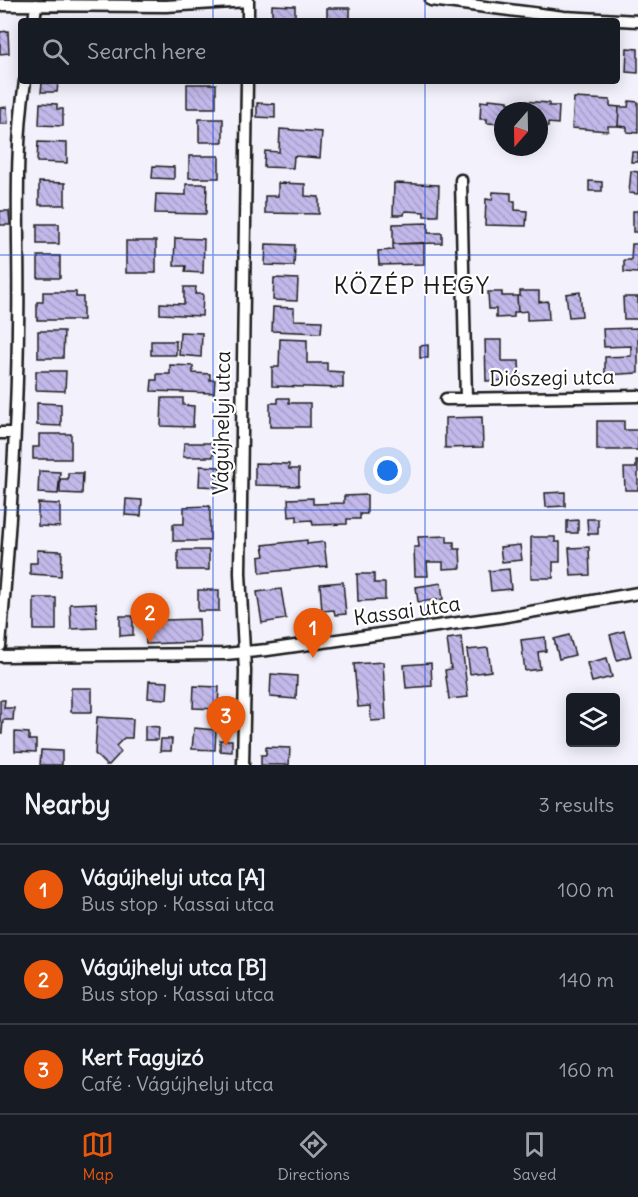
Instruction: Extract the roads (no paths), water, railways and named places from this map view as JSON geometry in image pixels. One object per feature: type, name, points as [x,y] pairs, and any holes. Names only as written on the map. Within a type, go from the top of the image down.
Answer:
[{"type":"street","points":[[0,5],[166,6],[248,0],[248,18]]},
{"type":"street","points":[[431,0],[582,18]]},
{"type":"street","points":[[34,18],[36,5]]},
{"type":"street","points":[[620,20],[638,21]]},
{"type":"street","points":[[0,646],[10,534],[15,433],[18,327],[18,139],[25,84]]},
{"type":"street","name":"Vágújhelyi utca","points":[[243,765],[244,652],[240,573],[247,84]]},
{"type":"street","name":"Diószegi utca","points":[[461,180],[466,399]]},
{"type":"street","name":"Diószegi utca","points":[[446,399],[638,396]]},
{"type":"street","points":[[0,433],[15,433]]},
{"type":"street","name":"Kassai utca","points":[[0,656],[244,652],[501,617],[638,593]]},
{"type":"place","name":"Vágújhelyi utca [B]","points":[[150,643]]},
{"type":"place","name":"Vágújhelyi utca [A]","points":[[313,658]]},
{"type":"place","name":"Kert Fagyizó","points":[[226,746]]},
{"type":"district","name":"KÖZÉP HEGY","points":[[412,286]]}]
